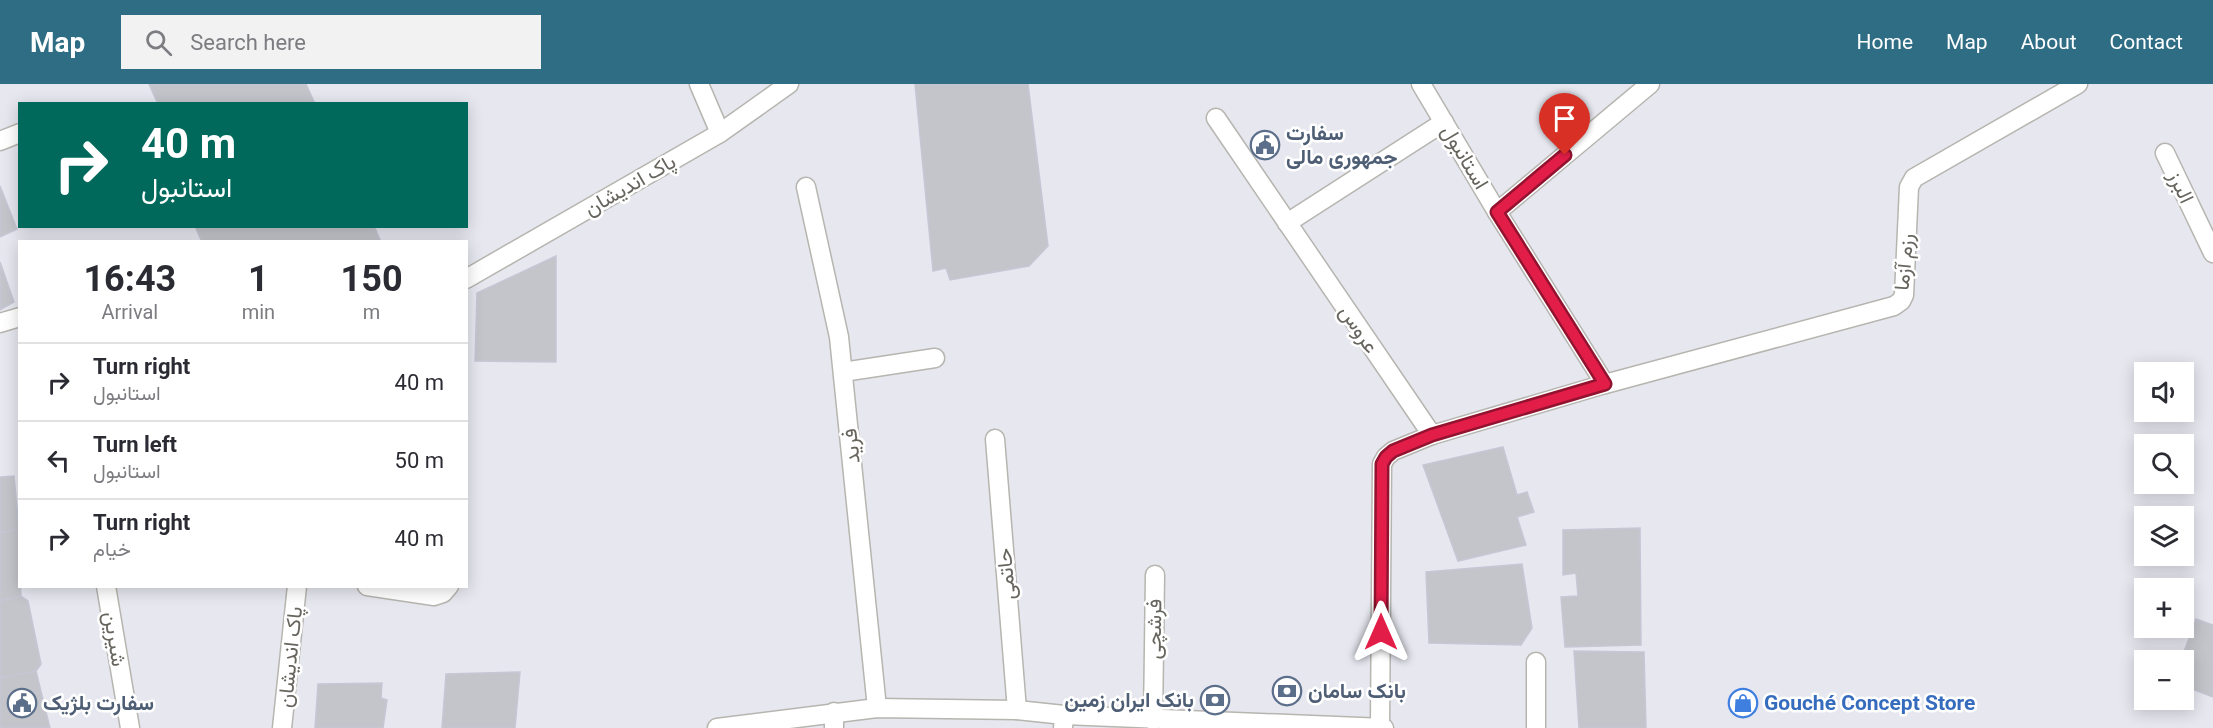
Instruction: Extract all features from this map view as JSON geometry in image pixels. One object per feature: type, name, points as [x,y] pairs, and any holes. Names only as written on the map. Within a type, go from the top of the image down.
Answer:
[{"type":"street","points":[[699,84],[720,133]]},
{"type":"street","name":"پاک اندیشان","points":[[468,278],[720,133],[789,84]]},
{"type":"street","name":"استانبول","points":[[1421,84],[1497,212],[1605,384]]},
{"type":"street","points":[[1497,212],[1650,84]]},
{"type":"street","name":"رزم آزما","points":[[1605,384],[1894,306],[1901,301],[1904,295],[1909,187],[1914,178],[2078,84]]},
{"type":"street","name":"عروس","points":[[1216,118],[1432,435]]},
{"type":"street","points":[[1287,223],[1444,122]]},
{"type":"street","points":[[0,141],[18,134]]},
{"type":"street","name":"البرز","points":[[2165,153],[2213,253]]},
{"type":"street","name":"فرید","points":[[806,187],[839,337],[877,708]]},
{"type":"street","points":[[0,323],[18,318]]},
{"type":"street","points":[[843,372],[935,358]]},
{"type":"street","points":[[717,728],[834,720],[877,708],[1017,710],[1064,722],[1153,720],[1221,725],[1382,728],[1382,464],[1386,457],[1393,451],[1432,435],[1605,384]]},
{"type":"street","name":"حاتمی","points":[[995,439],[1017,710]]},
{"type":"street","name":"فرشچی","points":[[1153,720],[1155,575]]},
{"type":"street","name":"شیرین","points":[[106,588],[130,728]]},
{"type":"street","name":"پاک اندیشان","points":[[282,728],[297,588]]},
{"type":"street","points":[[380,588],[434,596],[447,588]]},
{"type":"street","points":[[1536,662],[1536,728]]},
{"type":"building","points":[[149,84],[306,84],[314,102],[157,102]]},
{"type":"building","points":[[915,84],[1028,84],[1048,246],[1029,266],[950,280],[946,268],[933,271]]},
{"type":"building","points":[[0,186],[17,229],[0,237]]},
{"type":"building","points":[[196,228],[375,228],[380,240],[201,240]]},
{"type":"building","points":[[556,256],[556,362],[475,361],[477,293]]},
{"type":"building","points":[[0,262],[14,302],[0,310]]},
{"type":"building","points":[[1503,447],[1517,495],[1527,492],[1534,512],[1517,517],[1526,545],[1458,561],[1423,465]]},
{"type":"building","points":[[14,476],[18,529],[0,533],[0,477]]},
{"type":"building","points":[[1640,528],[1641,645],[1565,647],[1561,597],[1578,596],[1576,573],[1563,575],[1563,530]]},
{"type":"building","points":[[18,529],[18,588],[21,588],[21,596],[0,601],[0,533]]},
{"type":"building","points":[[1522,564],[1532,628],[1521,645],[1429,643],[1426,572]]},
{"type":"building","points":[[21,596],[28,601],[41,664],[36,671],[0,678],[0,601]]},
{"type":"building","points":[[2196,619],[2213,625],[2213,697],[2194,690],[2194,650],[2185,650],[2189,638],[2194,638]]},
{"type":"building","points":[[1574,651],[1644,652],[1646,728],[1579,728]]},
{"type":"building","name":"سفارت بلژیک","points":[[36,671],[50,728],[0,728],[0,678]]},
{"type":"building","points":[[520,672],[515,728],[442,728],[446,674]]},
{"type":"building","points":[[382,683],[381,698],[387,700],[383,728],[315,728],[318,684]]},
{"type":"place","name":"سفارت جمهوری مالی","points":[[1265,145]]},
{"type":"place","name":"بانک سامان","points":[[1287,691]]},
{"type":"place","name":"بانک ایران زمین","points":[[1215,700]]},
{"type":"place","name":"سفارت بلژیک","points":[[22,703]]},
{"type":"place","name":"Gouché Concept Store","points":[[1743,703]]},
{"type":"route","points":[[1381,632],[1382,464],[1386,457],[1393,451],[1432,435],[1605,384],[1497,212],[1565,155]]}]
